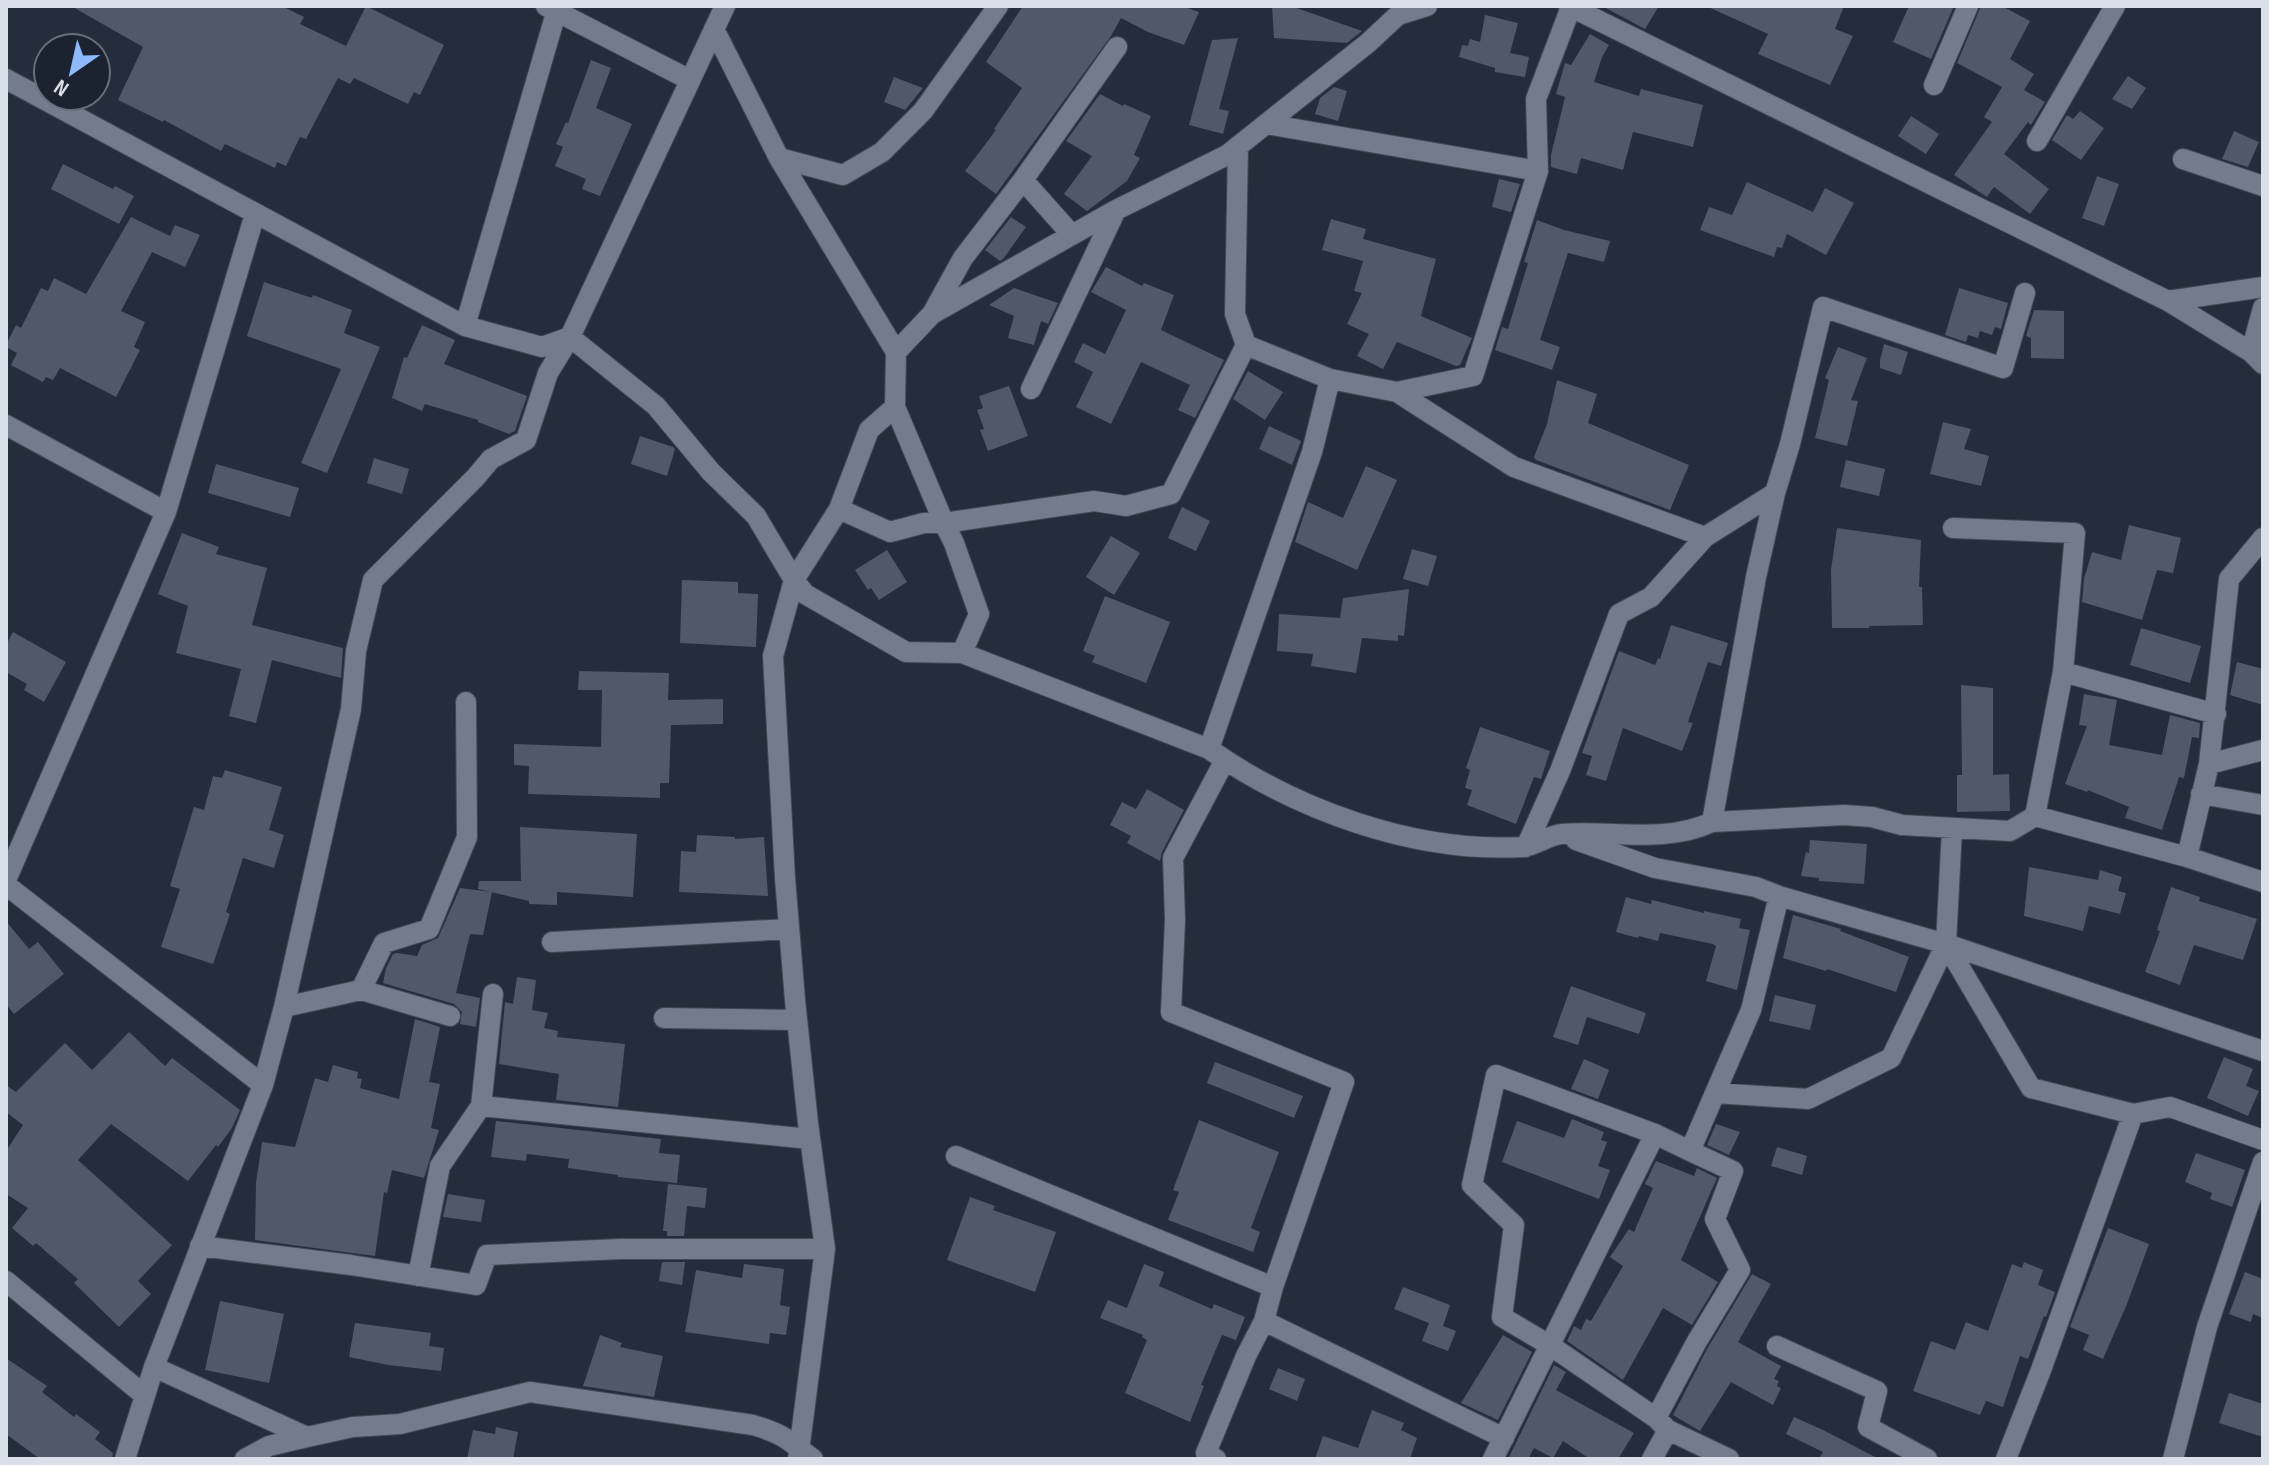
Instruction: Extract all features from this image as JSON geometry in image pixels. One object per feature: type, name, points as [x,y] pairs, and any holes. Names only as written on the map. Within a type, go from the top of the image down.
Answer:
[{"type":"street","points":[[125,1459],[154,1367],[263,1085],[284,1007],[351,709],[356,651],[373,580],[491,459],[526,440],[548,373],[570,337],[725,6]]},
{"type":"street","points":[[779,158],[843,175],[882,152],[923,111],[998,6]]},
{"type":"street","points":[[932,314],[1116,210],[1227,155],[1368,43],[1398,15],[1427,6]]},
{"type":"street","points":[[1934,85],[1968,6]]},
{"type":"street","points":[[2037,141],[2115,6]]},
{"type":"street","points":[[1397,392],[1473,376],[1538,171],[1536,99],[1570,7],[2168,301],[2257,358],[2263,308]]},
{"type":"street","points":[[465,326],[554,8],[690,80]]},
{"type":"street","points":[[714,29],[779,158],[896,352],[895,407],[954,543],[979,614],[962,653]]},
{"type":"street","points":[[896,352],[932,314],[963,258],[1023,180],[1117,47]]},
{"type":"street","points":[[6,79],[465,326],[542,347],[570,337]]},
{"type":"street","points":[[1266,124],[1538,171]]},
{"type":"street","points":[[839,509],[890,532],[924,523],[944,523],[1094,501],[1126,506],[1171,494],[1246,345],[1235,314],[1238,146]]},
{"type":"street","points":[[2183,159],[2263,186]]},
{"type":"street","points":[[1023,180],[1072,235]]},
{"type":"street","points":[[1031,389],[1116,210]]},
{"type":"street","points":[[255,214],[166,512],[6,882],[263,1085]]},
{"type":"street","points":[[2168,301],[2263,287]]},
{"type":"street","points":[[1712,822],[1756,577],[1823,307],[2003,368],[2025,293]]},
{"type":"street","points":[[570,337],[656,406],[711,472],[756,516],[805,594],[906,652],[962,653],[1217,754],[1293,798],[1372,829],[1474,847],[1526,847],[1559,834],[1653,835],[1696,829],[1712,822],[1844,815],[1872,817],[1902,825],[2010,831],[2035,816],[2187,857],[2263,882]]},
{"type":"street","points":[[1246,345],[1330,379],[1397,392],[1514,467],[1705,537]]},
{"type":"street","points":[[1216,1459],[1206,1453],[1264,1321],[1344,1082],[1171,1012],[1175,920],[1173,858],[1217,754],[1312,452],[1330,379]]},
{"type":"street","points":[[803,1456],[825,1249],[810,1139],[789,929],[773,656],[794,580],[839,509],[869,430],[895,407]]},
{"type":"street","points":[[6,425],[166,512]]},
{"type":"street","points":[[1526,847],[1560,771],[1619,614],[1651,597],[1705,537],[1775,493]]},
{"type":"street","points":[[1953,528],[2075,533],[2063,672],[2035,816]]},
{"type":"street","points":[[2187,857],[2209,764],[2229,579],[2263,538]]},
{"type":"street","points":[[2063,672],[2216,714]]},
{"type":"street","points":[[361,990],[384,943],[429,929],[467,837],[466,702]]},
{"type":"street","points":[[2209,764],[2263,750]]},
{"type":"street","points":[[2201,794],[2263,805]]},
{"type":"street","points":[[1715,1093],[1808,1099],[1891,1058],[1946,944],[1952,829]]},
{"type":"street","points":[[1559,834],[1655,868],[1756,887],[1946,944],[2263,1051]]},
{"type":"street","points":[[1690,1151],[1751,1010],[1779,896]]},
{"type":"street","points":[[552,942],[789,929]]},
{"type":"street","points":[[1946,944],[2031,1088],[2133,1114],[2170,1107],[2263,1140]]},
{"type":"street","points":[[284,1007],[361,990],[450,1016]]},
{"type":"street","points":[[418,1276],[440,1166],[481,1106],[493,994]]},
{"type":"street","points":[[664,1018],[797,1020]]},
{"type":"street","points":[[1652,1459],[1662,1424],[1696,1343],[1740,1270],[1715,1219],[1733,1171],[1655,1134],[1496,1075],[1472,1185],[1514,1225],[1502,1317],[1551,1346],[1662,1424],[1729,1459]]},
{"type":"street","points":[[481,1106],[810,1139]]},
{"type":"street","points":[[2006,1459],[2133,1114]]},
{"type":"street","points":[[1493,1459],[1655,1134]]},
{"type":"street","points":[[956,1156],[1273,1287]]},
{"type":"street","points":[[2173,1459],[2207,1327],[2263,1162]]},
{"type":"street","points":[[200,1246],[476,1285],[487,1255],[620,1249],[825,1249]]},
{"type":"street","points":[[6,1281],[144,1395]]},
{"type":"street","points":[[1264,1321],[1504,1438]]},
{"type":"street","points":[[1777,1346],[1877,1391],[1868,1427],[1927,1459]]},
{"type":"street","points":[[154,1367],[307,1437]]},
{"type":"street","points":[[245,1459],[269,1446],[307,1437],[353,1427],[400,1424],[530,1392],[753,1425],[776,1431],[789,1439],[803,1456]]},
{"type":"building","points":[[71,6],[282,6],[304,17],[300,24],[346,46],[366,6],[444,45],[420,95],[414,92],[408,104],[354,78],[350,84],[338,78],[306,139],[300,137],[286,166],[277,162],[275,168],[225,144],[221,151],[164,120],[118,100],[143,47]]},
{"type":"building","points":[[1023,6],[1182,6],[1199,12],[1184,45],[1121,18],[996,194],[965,171],[1022,88],[986,62]]},
{"type":"building","points":[[1272,6],[1291,6],[1362,31],[1347,43],[1274,38]]},
{"type":"building","points":[[1602,6],[1659,6],[1645,29]]},
{"type":"building","points":[[1706,6],[1844,6],[1835,29],[1853,36],[1830,85],[1758,54],[1768,34]]},
{"type":"building","points":[[1909,6],[1954,6],[1931,59],[1893,42]]},
{"type":"building","points":[[1981,6],[2002,6],[2030,21],[2010,59],[2034,74],[2024,90],[2045,102],[2031,125],[2028,122],[2004,154],[2049,189],[2030,214],[1994,187],[1987,197],[1954,175],[1992,122],[1984,117],[2002,87],[1957,63]]},
{"type":"building","points":[[1485,15],[1518,23],[1510,53],[1529,57],[1525,77],[1495,72],[1495,68],[1459,57],[1462,45],[1468,46],[1470,39],[1480,42]]},
{"type":"building","points":[[1590,34],[1609,45],[1594,82],[1639,96],[1641,89],[1703,105],[1693,147],[1633,132],[1623,170],[1581,158],[1577,174],[1551,167],[1565,97],[1556,94],[1565,63],[1571,65]]},
{"type":"building","points":[[1238,38],[1219,109],[1229,111],[1223,134],[1189,125],[1212,40]]},
{"type":"building","points":[[591,60],[611,68],[596,108],[632,124],[600,196],[582,189],[586,179],[555,166],[563,147],[556,144],[568,123]]},
{"type":"building","points":[[2128,76],[2146,88],[2132,109],[2112,99]]},
{"type":"building","points":[[894,77],[923,88],[905,110],[884,102]]},
{"type":"building","points":[[1334,87],[1347,91],[1338,121],[1315,114],[1320,98]]},
{"type":"building","points":[[1100,94],[1151,116],[1134,155],[1140,158],[1127,181],[1087,211],[1064,194],[1092,156],[1066,141]]},
{"type":"building","points":[[2080,111],[2104,128],[2081,160],[2052,140],[2067,115],[2073,119]]},
{"type":"building","points":[[1911,116],[1939,134],[1926,154],[1898,136]]},
{"type":"building","points":[[2234,131],[2259,142],[2248,167],[2222,159]]},
{"type":"building","points":[[63,164],[134,196],[119,224],[51,189]]},
{"type":"building","points":[[2097,176],[2119,184],[2104,226],[2082,218]]},
{"type":"building","points":[[1499,179],[1520,184],[1511,212],[1492,207]]},
{"type":"building","points":[[1747,182],[1813,212],[1825,188],[1854,203],[1826,255],[1787,234],[1782,248],[1777,247],[1774,257],[1700,230],[1709,207],[1732,215]]},
{"type":"building","points":[[131,217],[170,236],[175,225],[200,235],[185,267],[152,252],[121,311],[145,322],[134,347],[140,350],[116,397],[60,368],[53,380],[46,377],[43,382],[11,365],[17,353],[6,345],[16,325],[21,328],[41,288],[48,291],[54,278],[86,294]]},
{"type":"building","points":[[1011,217],[1026,227],[1000,261],[985,250]]},
{"type":"building","points":[[1331,219],[1366,229],[1363,239],[1436,259],[1421,316],[1472,338],[1460,365],[1397,342],[1383,369],[1357,356],[1369,334],[1347,324],[1362,293],[1354,291],[1363,261],[1322,250]]},
{"type":"building","points":[[1537,220],[1610,241],[1604,262],[1568,253],[1540,340],[1560,347],[1552,370],[1495,350],[1502,327],[1508,329]]},
{"type":"building","points":[[1106,267],[1142,286],[1144,283],[1174,295],[1161,330],[1224,360],[1195,418],[1178,410],[1190,385],[1141,362],[1111,424],[1076,407],[1093,372],[1074,362],[1083,343],[1105,354],[1126,310],[1091,292]]},
{"type":"building","points":[[264,282],[312,298],[313,295],[352,310],[344,333],[380,347],[327,473],[301,463],[341,369],[247,336]]},
{"type":"building","points":[[1014,288],[1058,303],[1048,324],[1041,321],[1034,345],[1008,338],[1014,316],[989,305]]},
{"type":"building","points":[[1959,288],[2008,303],[2001,329],[1995,327],[1992,335],[1980,331],[1978,338],[1968,335],[1966,342],[1945,335]]},
{"type":"building","points":[[2034,310],[2064,311],[2064,359],[2031,358],[2031,338],[2026,336]]},
{"type":"building","points":[[422,325],[455,340],[444,364],[527,396],[515,431],[509,434],[478,420],[425,404],[422,411],[392,398],[404,357],[407,358]]},
{"type":"building","points":[[1884,344],[1908,352],[1901,375],[1880,368]]},
{"type":"building","points":[[1838,347],[1867,358],[1851,400],[1858,401],[1847,446],[1815,438],[1829,380],[1825,378]]},
{"type":"building","points":[[1248,371],[1283,392],[1265,420],[1233,399]]},
{"type":"building","points":[[1557,380],[1597,394],[1588,423],[1689,465],[1670,510],[1536,460],[1534,457],[1547,424]]},
{"type":"building","points":[[1009,386],[1028,436],[988,451],[980,430],[984,429],[977,410],[983,408],[979,396]]},
{"type":"building","points":[[1943,422],[1971,429],[1964,449],[1989,456],[1981,486],[1930,474]]},
{"type":"building","points":[[1269,426],[1301,441],[1292,465],[1259,449]]},
{"type":"building","points":[[640,436],[675,449],[667,476],[631,464]]},
{"type":"building","points":[[374,458],[409,469],[402,494],[367,483]]},
{"type":"building","points":[[1846,460],[1885,469],[1879,496],[1840,487]]},
{"type":"building","points":[[216,464],[299,488],[290,517],[208,493]]},
{"type":"building","points":[[1366,466],[1397,480],[1357,570],[1295,542],[1308,502],[1343,518]]},
{"type":"building","points":[[1182,507],[1210,521],[1196,551],[1168,538]]},
{"type":"building","points":[[2129,525],[2181,538],[2173,573],[2157,570],[2142,620],[2082,602],[2084,579],[2092,552],[2121,560]]},
{"type":"building","points":[[1837,528],[1921,540],[1919,587],[1922,587],[1923,625],[1832,628],[1831,570]]},
{"type":"building","points":[[182,533],[219,547],[216,554],[267,568],[252,625],[343,648],[341,678],[272,660],[256,723],[229,716],[241,669],[176,653],[188,606],[158,594]]},
{"type":"building","points":[[1111,536],[1140,553],[1114,595],[1086,577]]},
{"type":"building","points":[[1412,549],[1437,556],[1428,586],[1403,579]]},
{"type":"building","points":[[887,550],[907,582],[879,600],[855,570]]},
{"type":"building","points":[[682,580],[738,582],[738,593],[758,594],[756,647],[680,643]]},
{"type":"building","points":[[1409,589],[1404,636],[1398,635],[1398,641],[1362,638],[1356,673],[1311,666],[1313,654],[1277,651],[1279,614],[1340,618],[1343,598]]},
{"type":"building","points":[[1105,596],[1170,622],[1146,683],[1092,662],[1095,656],[1083,651]]},
{"type":"building","points":[[1671,625],[1728,643],[1721,666],[1708,662],[1688,722],[1693,723],[1682,751],[1623,728],[1606,781],[1586,775],[1592,756],[1582,753],[1619,651],[1655,665],[1660,659]]},
{"type":"building","points":[[2141,628],[2201,646],[2190,683],[2130,665]]},
{"type":"building","points":[[13,632],[66,662],[44,702],[24,690],[27,684],[6,672],[6,645]]},
{"type":"building","points":[[2237,662],[2263,669],[2263,705],[2230,695]]},
{"type":"building","points":[[579,671],[669,673],[668,700],[723,699],[723,724],[671,725],[669,783],[660,783],[660,798],[528,794],[529,766],[514,765],[514,744],[601,747],[602,690],[578,690]]},
{"type":"building","points":[[1961,685],[1993,688],[1993,775],[2009,774],[2010,811],[1957,812],[1957,775],[1962,775]]},
{"type":"building","points":[[2084,694],[2117,700],[2109,745],[2162,755],[2170,715],[2200,723],[2199,738],[2192,737],[2184,778],[2179,777],[2162,830],[2125,818],[2129,807],[2065,784],[2087,726],[2079,725]]},
{"type":"building","points":[[1480,727],[1550,751],[1541,779],[1534,777],[1516,824],[1467,805],[1472,790],[1465,788],[1470,770],[1466,768]]},
{"type":"building","points":[[225,770],[282,787],[269,830],[284,835],[274,868],[243,858],[226,912],[230,914],[213,964],[161,947],[180,889],[170,886],[194,807],[204,810],[213,776],[222,778]]},
{"type":"building","points":[[1147,789],[1184,810],[1160,861],[1127,843],[1131,836],[1110,825],[1122,802],[1136,809]]},
{"type":"building","points":[[520,827],[637,834],[633,897],[557,892],[557,905],[529,904],[529,901],[478,889],[479,881],[521,881]]},
{"type":"building","points":[[697,835],[735,839],[764,837],[768,896],[679,892],[681,851],[696,852]]},
{"type":"building","points":[[1810,840],[1867,844],[1864,884],[1819,881],[1819,878],[1801,876]]},
{"type":"building","points":[[2029,867],[2098,880],[2100,870],[2122,877],[2118,891],[2126,893],[2120,914],[2089,906],[2083,931],[2024,916]]},
{"type":"building","points":[[2171,887],[2200,897],[2199,901],[2257,919],[2243,960],[2194,945],[2180,985],[2145,972]]},
{"type":"building","points":[[460,888],[492,892],[483,935],[470,934],[456,993],[480,998],[476,1027],[460,1024],[462,1012],[454,1004],[383,983],[393,954],[417,956],[422,945],[438,938]]},
{"type":"building","points":[[1626,897],[1741,919],[1739,928],[1750,930],[1737,990],[1706,981],[1716,946],[1713,944],[1660,933],[1658,941],[1616,932]]},
{"type":"building","points":[[1793,915],[1841,929],[1909,957],[1896,992],[1783,958]]},
{"type":"building","points":[[6,921],[29,949],[38,942],[64,974],[14,1014],[6,1004]]},
{"type":"building","points":[[517,977],[536,980],[532,1010],[548,1013],[544,1028],[558,1031],[557,1037],[625,1044],[618,1107],[556,1100],[559,1074],[499,1064],[505,1002],[513,1004]]},
{"type":"building","points":[[1571,986],[1646,1013],[1639,1034],[1587,1017],[1578,1045],[1553,1037]]},
{"type":"building","points":[[1775,995],[1816,1005],[1810,1030],[1769,1021]]},
{"type":"building","points":[[415,1019],[440,1027],[429,1082],[440,1084],[431,1128],[439,1130],[424,1178],[392,1170],[387,1193],[384,1192],[375,1256],[255,1240],[256,1183],[262,1142],[295,1147],[315,1078],[328,1082],[333,1065],[358,1072],[357,1078],[362,1079],[360,1088],[399,1099]]},
{"type":"building","points":[[129,1032],[165,1066],[172,1058],[240,1110],[232,1128],[188,1181],[111,1124],[78,1160],[172,1245],[138,1281],[151,1294],[119,1327],[74,1283],[78,1279],[36,1243],[33,1246],[12,1228],[28,1208],[6,1194],[6,1151],[23,1125],[6,1112],[6,1085],[16,1092],[65,1043],[92,1070]]},
{"type":"building","points":[[2224,1057],[2253,1069],[2246,1086],[2259,1091],[2248,1116],[2207,1098]]},
{"type":"building","points":[[1584,1059],[1609,1070],[1598,1099],[1571,1089]]},
{"type":"building","points":[[1215,1062],[1303,1096],[1294,1118],[1207,1083]]},
{"type":"building","points":[[1572,1119],[1604,1132],[1601,1140],[1607,1142],[1598,1166],[1610,1170],[1599,1199],[1502,1162],[1517,1121],[1564,1138]]},
{"type":"building","points":[[1199,1120],[1279,1152],[1251,1228],[1260,1232],[1253,1252],[1168,1220],[1179,1192],[1173,1190]]},
{"type":"building","points":[[496,1121],[661,1139],[659,1153],[680,1155],[677,1183],[568,1168],[569,1159],[527,1154],[526,1161],[491,1157]]},
{"type":"building","points":[[1716,1124],[1740,1132],[1729,1155],[1707,1145]]},
{"type":"building","points":[[1777,1147],[1807,1156],[1802,1175],[1771,1166]]},
{"type":"building","points":[[2196,1153],[2245,1170],[2232,1207],[2210,1199],[2212,1193],[2185,1182]]},
{"type":"building","points":[[1656,1161],[1694,1176],[1697,1168],[1717,1178],[1681,1260],[1718,1282],[1692,1325],[1663,1308],[1623,1380],[1567,1341],[1574,1326],[1581,1330],[1586,1319],[1591,1321],[1623,1266],[1610,1257],[1629,1229],[1634,1232],[1653,1188],[1645,1184]]},
{"type":"building","points":[[668,1184],[707,1188],[705,1208],[687,1206],[684,1236],[667,1236],[667,1231],[663,1231]]},
{"type":"building","points":[[448,1194],[485,1200],[481,1222],[443,1217]]},
{"type":"building","points":[[970,1197],[995,1206],[993,1210],[1056,1232],[1035,1292],[947,1260]]},
{"type":"building","points":[[2108,1228],[2149,1244],[2103,1359],[2083,1350],[2089,1335],[2070,1327]]},
{"type":"building","points":[[662,1262],[685,1262],[682,1285],[659,1281]]},
{"type":"building","points":[[2024,1262],[2043,1270],[2038,1285],[2055,1292],[2028,1359],[2020,1356],[2003,1407],[1986,1401],[1980,1415],[1913,1391],[1931,1341],[1955,1350],[1966,1322],[1988,1331],[2012,1264],[2022,1268]]},
{"type":"building","points":[[744,1264],[784,1269],[780,1305],[790,1307],[786,1335],[770,1333],[769,1344],[685,1332],[696,1270],[742,1278]]},
{"type":"building","points":[[1144,1264],[1164,1272],[1159,1286],[1212,1309],[1214,1304],[1245,1317],[1236,1340],[1222,1335],[1201,1385],[1204,1386],[1190,1422],[1125,1393],[1147,1340],[1143,1335],[1100,1318],[1108,1300],[1127,1308]]},
{"type":"building","points":[[2245,1272],[2263,1279],[2263,1318],[2253,1314],[2251,1322],[2229,1314]]},
{"type":"building","points":[[1752,1274],[1771,1284],[1738,1342],[1781,1366],[1774,1379],[1779,1381],[1777,1386],[1781,1388],[1773,1405],[1731,1382],[1700,1431],[1673,1415],[1707,1349]]},
{"type":"building","points":[[1403,1287],[1450,1305],[1443,1326],[1456,1331],[1448,1351],[1422,1341],[1429,1323],[1394,1309]]},
{"type":"building","points":[[220,1301],[284,1314],[269,1383],[205,1370]]},
{"type":"building","points":[[355,1323],[431,1333],[429,1346],[444,1348],[441,1371],[349,1357]]},
{"type":"building","points":[[600,1335],[622,1343],[620,1347],[663,1356],[654,1397],[583,1386]]},
{"type":"building","points":[[1503,1335],[1532,1352],[1498,1420],[1461,1403]]},
{"type":"building","points":[[6,1358],[47,1386],[42,1392],[74,1417],[76,1414],[100,1432],[95,1439],[113,1453],[112,1459],[40,1459],[6,1434]]},
{"type":"building","points":[[1554,1365],[1566,1372],[1556,1390],[1634,1433],[1618,1459],[1590,1459],[1563,1441],[1553,1458],[1534,1448],[1528,1459],[1508,1459]]},
{"type":"building","points":[[1278,1368],[1305,1379],[1297,1401],[1269,1389]]},
{"type":"building","points":[[2229,1393],[2263,1404],[2263,1437],[2219,1423]]},
{"type":"building","points":[[1372,1410],[1404,1423],[1401,1430],[1417,1438],[1410,1459],[1315,1459],[1323,1436],[1358,1448]]},
{"type":"building","points":[[1794,1417],[1879,1459],[1819,1459],[1823,1452],[1786,1434]]},
{"type":"building","points":[[496,1427],[518,1432],[513,1459],[467,1459],[473,1430],[495,1434]]}]
